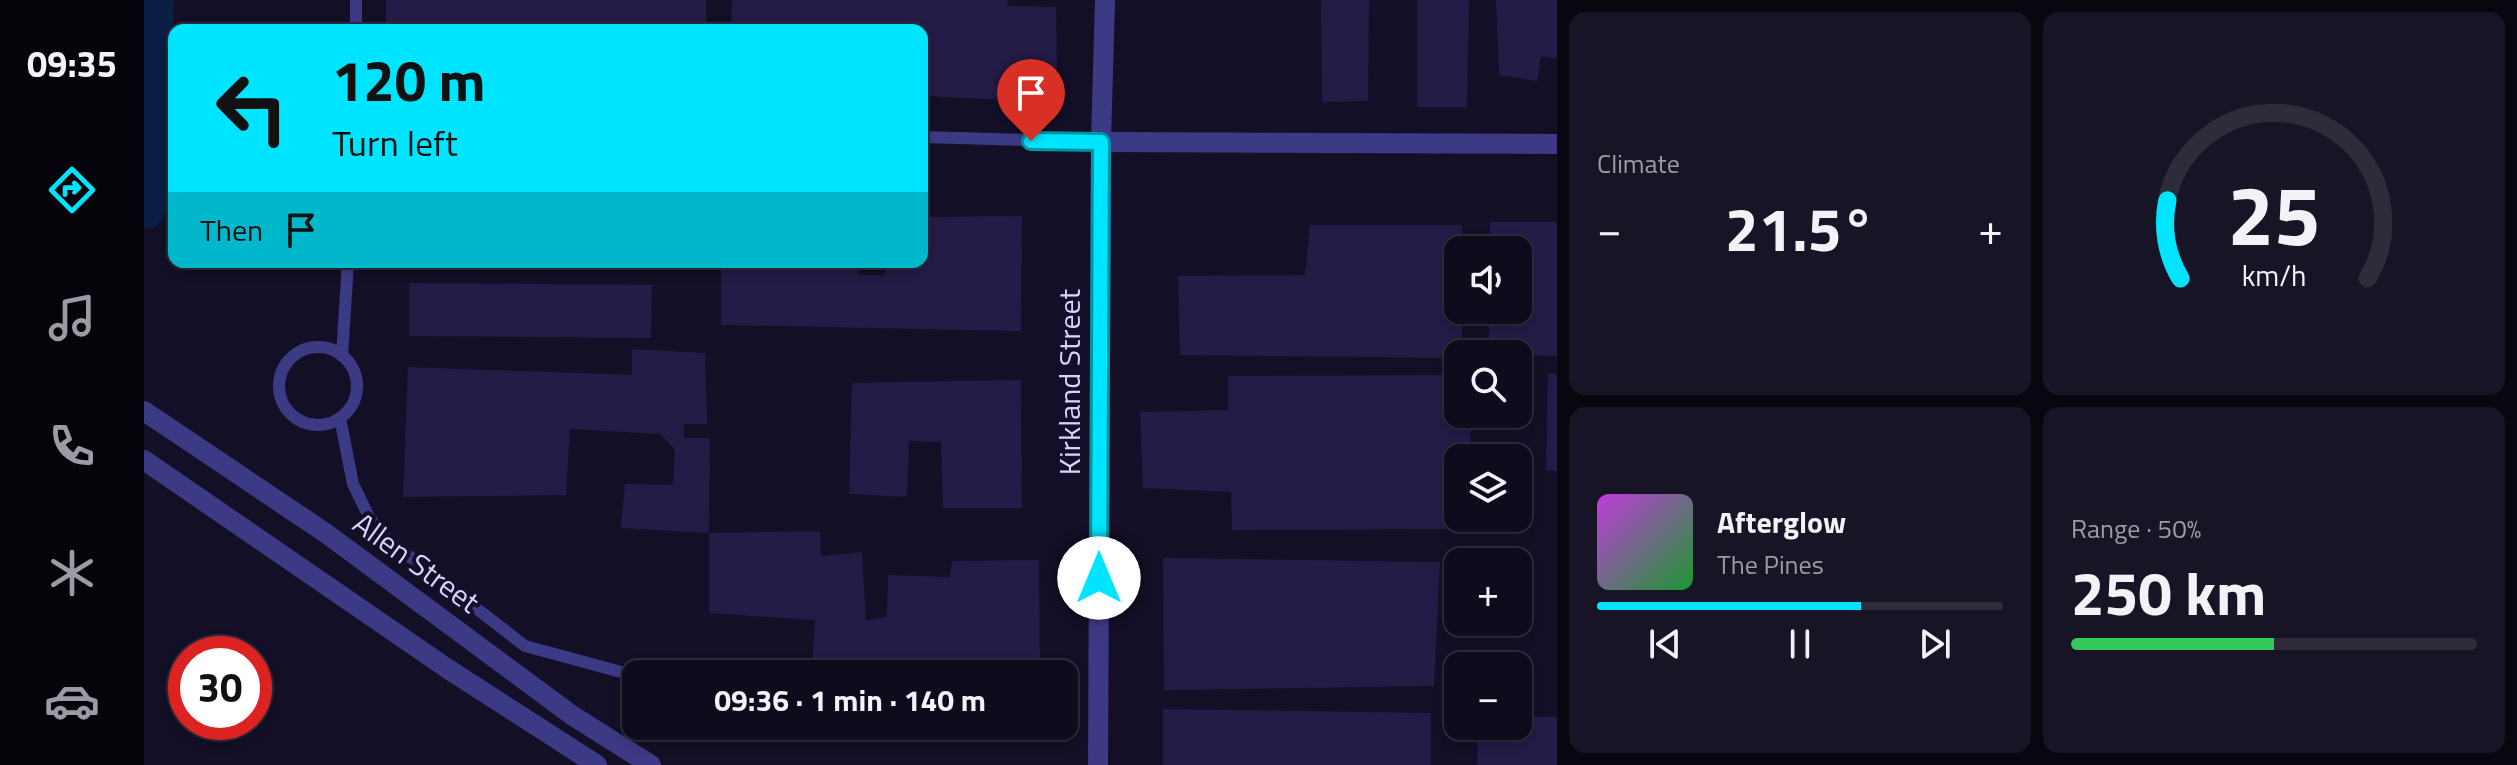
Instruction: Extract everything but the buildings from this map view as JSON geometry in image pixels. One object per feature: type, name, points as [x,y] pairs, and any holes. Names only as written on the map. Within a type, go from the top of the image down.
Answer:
[{"type":"street","name":"Kirkland Street","points":[[1098,765],[1101,142],[1105,0]]},
{"type":"street","points":[[1101,142],[1557,144]]},
{"type":"street","name":"Allen Street","points":[[144,411],[327,534],[573,716],[651,765]]},
{"type":"street","points":[[144,460],[448,669],[597,765]]},
{"type":"lane","points":[[356,0],[356,24]]},
{"type":"lane","points":[[928,137],[1101,142]]},
{"type":"lane","points":[[342,356],[348,268]]},
{"type":"lane","points":[[314,347],[327,348],[342,356],[354,372],[355,398],[340,418],[315,425],[292,415],[284,405],[279,393],[279,380],[283,368],[301,351],[314,347]]},
{"type":"lane","points":[[340,418],[353,484],[369,517],[388,540],[525,646],[622,672]]},
{"type":"waterway","points":[[144,206],[153,175],[149,70],[151,0]]},
{"type":"route","points":[[1031,141],[1101,142],[1099,578]]}]
